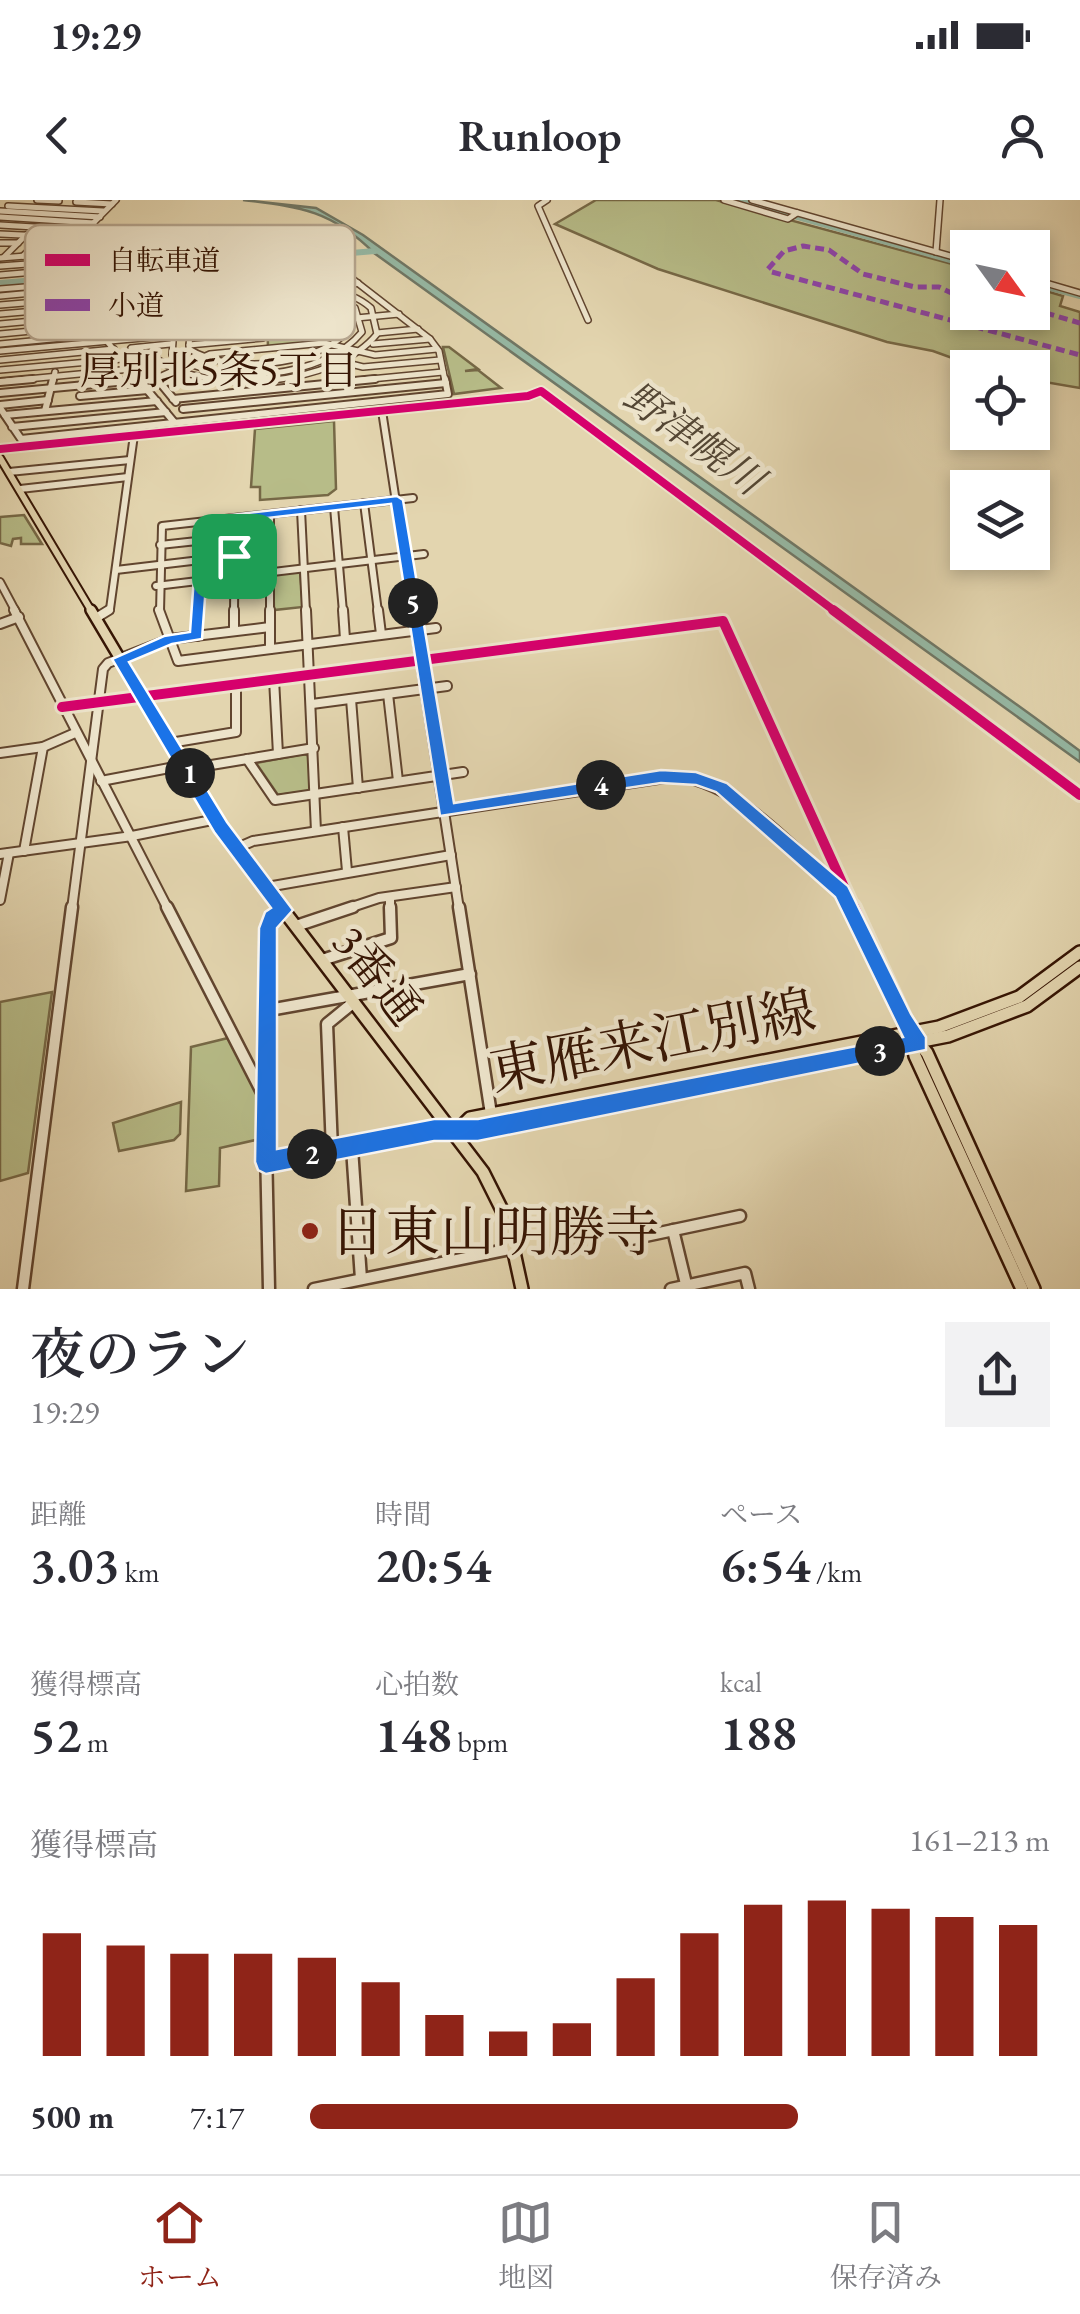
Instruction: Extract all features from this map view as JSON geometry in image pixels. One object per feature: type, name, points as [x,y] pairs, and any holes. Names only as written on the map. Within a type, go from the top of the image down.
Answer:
[{"type":"main road","name":"3番通","points":[[0,458],[236,848],[456,1132],[494,1190],[515,1248],[522,1289]]},
{"type":"main road","name":"東雁来江別線","points":[[456,1132],[914,1040],[996,1009],[1034,988],[1080,952]]},
{"type":"main road","name":"東雁来江別線","points":[[456,1132],[470,1118],[978,1028],[1027,1006],[1080,967]]},
{"type":"main road","points":[[914,1040],[988,1222],[1022,1289]]},
{"type":"main road","points":[[914,1040],[1034,1289]]},
{"type":"street","points":[[0,214],[15,200]]},
{"type":"street","points":[[37,200],[60,201]]},
{"type":"street","points":[[547,200],[538,206],[588,320]]},
{"type":"street","points":[[724,200],[950,256]]},
{"type":"street","points":[[752,200],[792,216]]},
{"type":"street","points":[[936,252],[940,200]]},
{"type":"street","points":[[51,208],[60,201]]},
{"type":"street","points":[[69,210],[78,201],[114,202]]},
{"type":"street","points":[[92,225],[114,202]]},
{"type":"street","points":[[8,206],[102,214]]},
{"type":"street","points":[[0,214],[102,214]]},
{"type":"street","points":[[0,214],[94,223]]},
{"type":"street","points":[[0,226],[25,227]]},
{"type":"street","points":[[0,234],[25,235]]},
{"type":"street","points":[[2,258],[25,236]]},
{"type":"street","points":[[0,243],[18,243]]},
{"type":"street","points":[[2,258],[23,256]]},
{"type":"street","points":[[0,266],[25,264]]},
{"type":"street","points":[[0,275],[25,273]]},
{"type":"street","points":[[2,409],[21,438],[448,394],[438,349],[430,339],[355,281]]},
{"type":"street","points":[[1050,284],[1080,293]]},
{"type":"street","points":[[0,292],[24,290],[12,333]]},
{"type":"street","points":[[156,346],[157,359],[170,371],[205,380],[314,372],[347,362],[373,344],[377,333],[375,316],[355,296]]},
{"type":"street","points":[[0,305],[25,303]]},
{"type":"street","points":[[171,340],[174,358],[183,365],[215,373],[325,361],[351,348],[361,335],[355,310]]},
{"type":"street","points":[[0,314],[25,312]]},
{"type":"street","points":[[355,319],[399,314]]},
{"type":"street","points":[[0,324],[25,322]]},
{"type":"street","points":[[377,333],[418,330]]},
{"type":"street","points":[[0,334],[25,332]]},
{"type":"street","points":[[373,344],[430,339]]},
{"type":"street","points":[[0,344],[38,340]]},
{"type":"street","points":[[0,352],[121,340]]},
{"type":"street","points":[[189,340],[198,358],[221,363],[314,354],[340,340]]},
{"type":"street","points":[[189,344],[238,340]]},
{"type":"street","points":[[263,340],[266,413]]},
{"type":"street","points":[[305,340],[305,344]]},
{"type":"street","points":[[108,342],[174,422]]},
{"type":"street","points":[[170,344],[132,348],[192,420]]},
{"type":"street","points":[[0,393],[156,378],[198,358],[305,344],[338,344],[365,352],[438,349]]},
{"type":"street","points":[[0,360],[114,349]]},
{"type":"street","points":[[45,412],[59,354]]},
{"type":"street","points":[[0,370],[122,359]]},
{"type":"street","points":[[347,362],[363,368],[440,360]]},
{"type":"street","points":[[363,368],[367,403]]},
{"type":"street","points":[[0,382],[130,369]]},
{"type":"street","points":[[173,399],[443,372]]},
{"type":"street","points":[[183,409],[446,383]]},
{"type":"street","points":[[72,433],[83,385]]},
{"type":"street","points":[[80,396],[148,390]]},
{"type":"street","points":[[2,409],[48,400]]},
{"type":"street","points":[[2,409],[45,412],[156,401]]},
{"type":"street","points":[[382,410],[491,1114]]},
{"type":"street","points":[[12,427],[166,412]]},
{"type":"street","points":[[0,449],[190,430]]},
{"type":"street","points":[[96,618],[110,609],[134,436]]},
{"type":"street","points":[[5,471],[130,460]]},
{"type":"street","points":[[20,489],[128,478]]},
{"type":"street","points":[[413,498],[162,526],[156,586],[158,608],[178,661],[436,628]]},
{"type":"street","points":[[364,503],[381,634]]},
{"type":"street","points":[[334,506],[344,639]]},
{"type":"street","points":[[301,510],[316,831]]},
{"type":"street","points":[[270,514],[270,649]]},
{"type":"street","points":[[234,632],[235,518]]},
{"type":"street","points":[[160,545],[234,537]]},
{"type":"street","points":[[156,586],[424,554]]},
{"type":"street","points":[[116,570],[234,556]]},
{"type":"street","points":[[197,636],[199,581]]},
{"type":"street","points":[[0,582],[266,1098]]},
{"type":"street","points":[[0,624],[18,616]]},
{"type":"street","points":[[62,707],[723,620],[914,1040]]},
{"type":"street","points":[[23,1289],[104,666],[170,639],[270,627]]},
{"type":"street","points":[[274,679],[278,754]]},
{"type":"street","points":[[170,742],[236,732],[236,684]]},
{"type":"street","points":[[312,704],[448,686]]},
{"type":"street","points":[[388,694],[398,782]]},
{"type":"street","points":[[351,699],[358,788]]},
{"type":"street","points":[[0,753],[43,747],[76,732]]},
{"type":"street","points":[[24,851],[43,747]]},
{"type":"street","points":[[101,781],[314,748]]},
{"type":"street","points":[[247,759],[275,800],[463,772]]},
{"type":"street","points":[[236,848],[316,831],[661,776],[696,779],[732,795],[835,883],[850,904]]},
{"type":"street","points":[[0,900],[4,854],[132,836],[217,818]]},
{"type":"street","points":[[343,827],[347,871]]},
{"type":"street","points":[[267,888],[280,882],[451,855]]},
{"type":"street","points":[[296,926],[390,897],[456,887]]},
{"type":"street","points":[[322,960],[390,938],[390,897]]},
{"type":"street","points":[[269,1289],[268,928],[272,918],[283,910]]},
{"type":"street","points":[[269,1010],[470,974]]},
{"type":"street","points":[[332,1150],[327,1024],[352,998]]},
{"type":"street","points":[[266,1162],[434,1130],[456,1132]]},
{"type":"street","points":[[352,1148],[361,1279]]},
{"type":"street","points":[[631,1239],[740,1216]]},
{"type":"street","points":[[673,1230],[687,1287]]},
{"type":"street","points":[[314,1289],[515,1248]]},
{"type":"street","points":[[671,1289],[744,1273],[749,1289]]},
{"type":"shaded area","points":[[243,200],[316,208],[346,225],[298,209]]},
{"type":"shaded area","points":[[596,200],[716,200],[950,263],[950,330],[1050,330],[1050,292],[1063,296],[1060,306],[1080,312],[1080,388],[1050,383],[1050,350],[950,350],[950,357],[887,342],[658,269],[555,224]]},
{"type":"shaded area","points":[[355,230],[1034,717],[1080,751],[1080,762],[374,253],[358,239]]},
{"type":"shaded area","points":[[268,340],[303,340],[303,343],[268,347]]},
{"type":"shaded area","points":[[443,347],[449,347],[478,369],[465,371],[478,370],[501,388],[454,394]]},
{"type":"shaded area","points":[[334,421],[336,489],[328,495],[260,500],[260,487],[251,487],[255,429]]},
{"type":"shaded area","points":[[24,515],[42,544],[21,544],[21,538],[13,539],[11,546],[0,543],[0,517]]},
{"type":"shaded area","points":[[300,571],[303,607],[274,610],[273,575]]},
{"type":"shaded area","points":[[310,756],[313,788],[309,791],[278,795],[256,763]]},
{"type":"shaded area","points":[[52,992],[28,1173],[0,1181],[0,1002]]},
{"type":"shaded area","points":[[228,1038],[261,1098],[260,1139],[220,1148],[219,1186],[186,1191],[191,1047]]},
{"type":"shaded area","points":[[181,1102],[180,1134],[174,1140],[119,1151],[113,1123]]},
{"type":"waterway","points":[[737,200],[950,260]]},
{"type":"waterway","points":[[355,253],[375,251]]},
{"type":"waterway","points":[[0,283],[25,281]]},
{"type":"waterway","points":[[1050,288],[1080,296]]},
{"type":"marked path","points":[[768,269],[784,251],[803,246],[829,250],[863,274],[950,292]]},
{"type":"marked path","points":[[772,272],[1080,355]]},
{"type":"marked path","points":[[1050,314],[1080,323]]},
{"type":"cycle path","points":[[0,449],[528,396],[541,391],[1080,795]]},
{"type":"cycle path","points":[[62,707],[723,621],[911,1033]]},
{"type":"place","name":"日東山明勝寺","points":[[310,1231]]},
{"type":"district","name":"厚別北5条5丁目","points":[[219,370]]},
{"type":"route","points":[[397,500],[446,811],[661,776],[696,779],[722,788],[842,892],[919,1044],[478,1130],[434,1130],[266,1162],[268,928],[272,918],[283,910],[220,827],[120,659],[170,639],[197,636],[199,581],[234,576],[234,556],[235,518],[397,500]]},
{"type":"water label","name":"野津幌川","points":[[694,438]]}]
